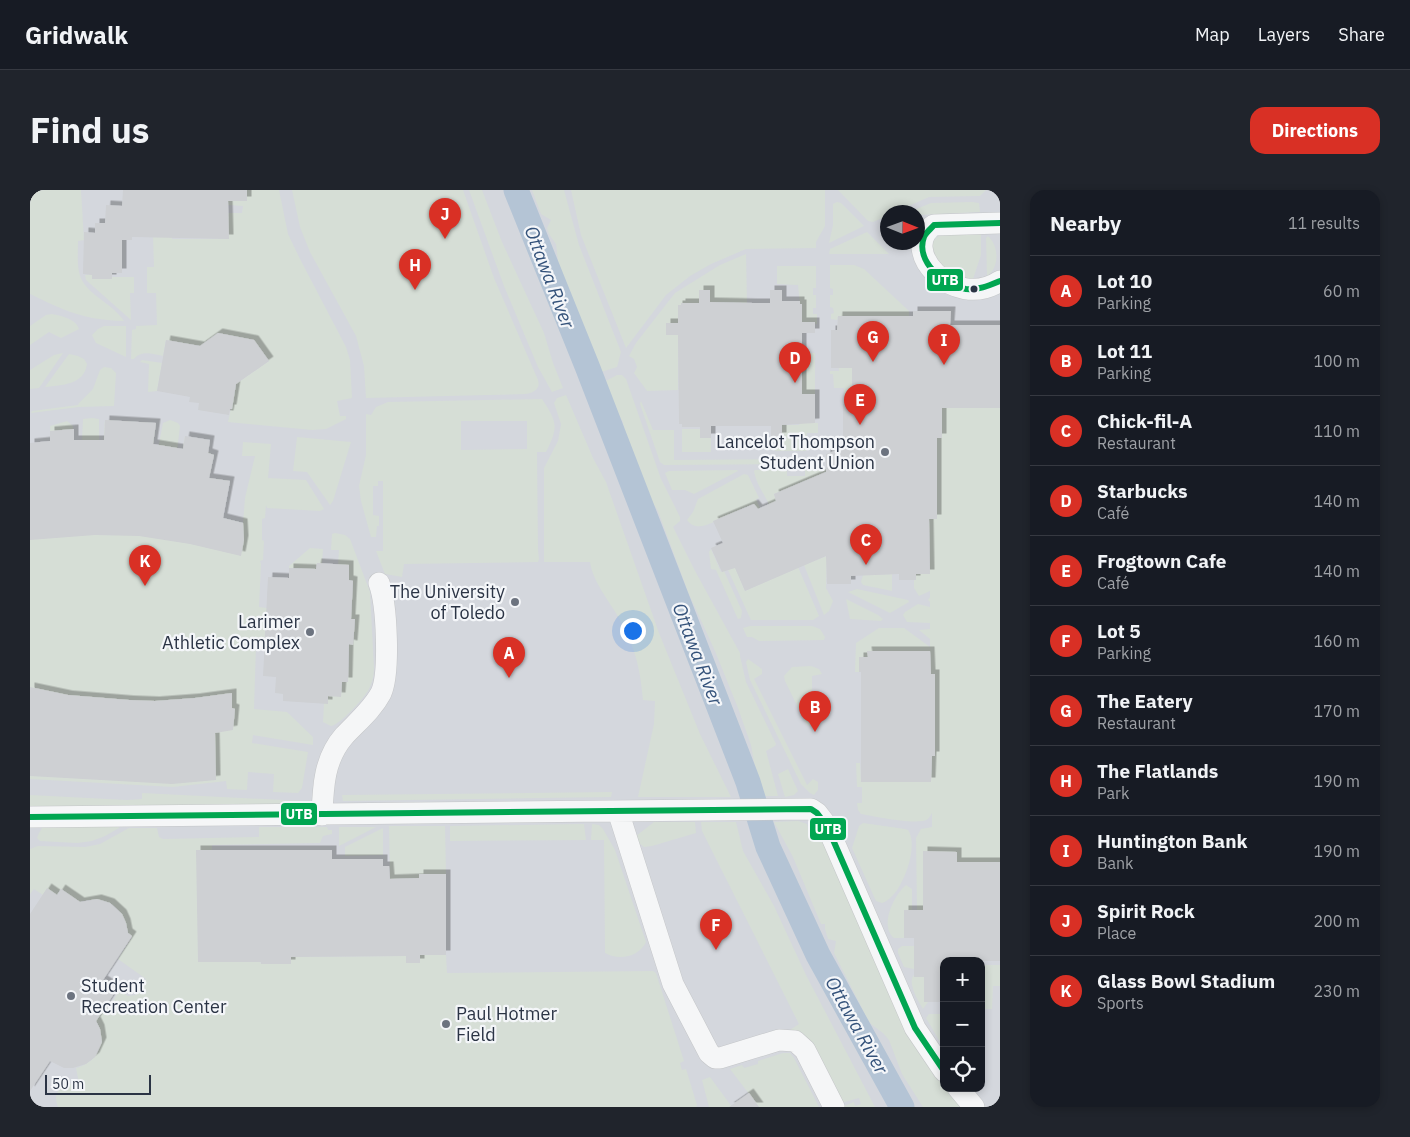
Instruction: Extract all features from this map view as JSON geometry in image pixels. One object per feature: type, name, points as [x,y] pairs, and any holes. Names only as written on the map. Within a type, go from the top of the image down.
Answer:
[{"type":"street","points":[[1000,223],[934,225],[924,235],[922,247],[925,258],[934,270],[954,287],[973,290],[990,286],[1000,281]]},
{"type":"street","points":[[322,815],[324,778],[332,755],[341,740],[374,703],[384,683],[386,659],[385,612],[380,583]]},
{"type":"street","points":[[30,817],[810,808],[827,826],[915,1028],[940,1065]]},
{"type":"street","points":[[618,811],[673,984],[709,1053],[715,1058],[720,1058],[780,1040],[794,1041],[805,1050],[834,1107]]},
{"type":"street","points":[[961,1092],[974,1107]]},
{"type":"shaded area","name":"The University of Toledo","points":[[30,190],[1000,190],[1000,1107],[30,1107]]},
{"type":"shaded area","points":[[30,190],[81,190],[84,240],[78,241],[79,272],[86,287],[119,314],[124,321],[97,319],[75,314],[30,294]]},
{"type":"shaded area","points":[[247,190],[279,190],[288,234],[346,347],[350,360],[352,398],[337,401],[340,416],[346,416],[346,419],[326,429],[312,430],[228,422],[236,384],[269,361],[254,340],[218,333],[200,346],[166,340],[163,356],[140,354],[131,359],[132,330],[136,329],[136,326],[157,325],[156,293],[147,293],[147,267],[154,267],[153,236],[172,237],[172,239],[228,239],[228,213],[242,213],[243,206],[228,205],[228,201]]},
{"type":"shaded area","points":[[292,190],[463,190],[494,278],[538,380],[537,388],[533,392],[525,394],[366,398],[364,366],[356,336],[310,252],[300,227]]},
{"type":"shaded area","points":[[469,190],[482,190],[502,242],[544,333],[563,388],[552,392],[538,367],[504,286]]},
{"type":"shaded area","points":[[532,190],[564,190],[579,245],[621,352],[617,367],[601,372],[595,355],[580,334],[573,316],[576,311],[558,261],[556,244],[547,228],[551,220],[541,214]]},
{"type":"shaded area","points":[[571,190],[825,190],[825,226],[816,242],[816,248],[746,249],[711,264],[690,276],[666,295],[626,348],[581,235]]},
{"type":"shaded area","points":[[838,190],[986,190],[980,196],[929,197],[911,205],[880,205],[880,219],[873,222],[868,221]]},
{"type":"shaded area","points":[[841,203],[864,226],[829,243],[833,225],[833,204]]},
{"type":"shaded area","points":[[931,203],[979,203],[980,212],[925,215],[925,205]]},
{"type":"shaded area","points":[[867,232],[880,245],[880,250],[885,250],[889,254],[829,254],[830,249]]},
{"type":"shaded area","points":[[946,232],[981,233],[981,255],[973,279],[962,279],[935,262],[932,251],[933,241]]},
{"type":"shaded area","points":[[988,236],[992,240],[996,251],[996,262],[987,276],[986,238]]},
{"type":"shaded area","points":[[746,254],[747,303],[710,302],[710,290],[699,290],[699,305],[678,306],[678,319],[680,323],[666,335],[681,335],[678,340],[678,390],[647,391],[634,373],[637,367],[634,359],[629,356],[636,343],[675,293],[720,265]]},
{"type":"shaded area","points":[[830,265],[854,265],[864,269],[909,311],[909,316],[838,316],[837,320],[831,319],[831,314],[834,313],[833,308],[830,307],[830,295],[833,295],[833,289],[830,288]]},
{"type":"shaded area","points":[[777,266],[816,266],[816,288],[813,288],[813,295],[816,295],[816,308],[813,308],[813,314],[817,314],[817,324],[800,322],[802,318],[802,304],[800,304],[798,285],[777,284]]},
{"type":"shaded area","points":[[92,274],[92,279],[134,277],[134,293],[130,293],[131,320],[86,280],[85,275]]},
{"type":"shaded area","points":[[52,314],[72,320],[79,329],[61,338],[49,332],[30,345],[30,326],[46,315]]},
{"type":"shaded area","points":[[104,326],[126,326],[126,357],[96,343],[92,335]]},
{"type":"shaded area","points":[[63,353],[39,388],[30,389],[30,370],[54,355]]},
{"type":"shaded area","points":[[799,353],[815,353],[815,394],[799,395],[802,388]]},
{"type":"shaded area","points":[[69,354],[84,359],[87,364],[82,376],[71,383],[45,387]]},
{"type":"shaded area","points":[[838,358],[852,358],[852,397],[844,397],[844,388],[834,388],[833,374],[830,374],[830,371],[839,371]]},
{"type":"shaded area","points":[[142,360],[162,363],[157,391],[148,392],[149,364],[140,362]]},
{"type":"shaded area","points":[[104,367],[111,368],[116,373],[114,406],[79,407],[31,413],[32,411],[78,405],[93,389],[100,370]]},
{"type":"shaded area","points":[[617,375],[622,375],[626,379],[661,479],[680,517],[680,521],[673,527],[740,653],[746,682],[776,744],[766,751],[778,796],[765,796],[754,762],[751,745],[738,708],[688,592],[658,511],[651,500],[635,461],[623,422],[604,382]]},
{"type":"shaded area","points":[[566,395],[593,458],[606,482],[659,633],[700,734],[731,797],[638,797],[654,724],[655,701],[643,700],[633,648],[619,618],[594,577],[590,562],[544,562],[544,468],[558,441],[561,424],[554,403],[557,398]]},
{"type":"shaded area","points":[[542,399],[551,413],[554,430],[546,452],[537,452],[538,562],[404,564],[402,577],[385,574],[376,551],[383,551],[383,481],[378,481],[378,486],[373,486],[373,515],[379,516],[376,537],[371,537],[359,486],[366,455],[366,414],[371,415],[376,407],[388,402]],"holes":[[[461,421],[527,421],[527,449],[461,450]]]},
{"type":"shaded area","points":[[641,401],[653,430],[674,430],[674,460],[791,459],[790,464],[664,465],[660,462],[640,404]]},
{"type":"shaded area","points":[[925,408],[1000,408],[1000,862],[957,862],[957,852],[923,852],[923,910],[917,910],[916,838],[921,829],[932,827],[932,813],[928,819],[923,821],[895,820],[861,814],[857,803],[862,803],[862,787],[857,787],[856,763],[860,763],[861,782],[931,782],[932,756],[935,755],[935,675],[931,674],[930,651],[868,651],[868,657],[859,657],[859,672],[855,672],[856,643],[879,628],[904,628],[930,647],[930,639],[919,630],[930,629],[930,623],[907,622],[903,615],[918,604],[930,607],[928,600],[930,591],[919,596],[914,588],[914,580],[916,580],[916,574],[930,573],[929,519],[937,518],[937,438],[942,438],[942,419]]},
{"type":"shaded area","points":[[83,419],[99,419],[99,445],[103,445],[105,420],[156,423],[153,447],[158,448],[163,423],[170,420],[178,423],[180,426],[177,451],[182,452],[185,436],[214,455],[209,478],[230,481],[220,518],[243,523],[245,498],[255,456],[242,456],[243,442],[271,444],[268,478],[306,480],[324,509],[320,511],[267,508],[266,505],[265,518],[262,519],[262,540],[264,541],[263,560],[260,561],[259,607],[267,608],[264,645],[256,645],[254,709],[287,712],[313,737],[313,745],[253,735],[252,743],[308,752],[302,788],[298,793],[273,792],[274,774],[248,772],[247,790],[227,789],[226,781],[173,787],[30,779],[30,443],[32,448],[51,447],[50,426],[67,421],[73,426],[74,440],[82,440]]},
{"type":"shaded area","points":[[800,422],[818,423],[818,433],[807,433],[806,451],[775,451],[775,437],[782,425],[799,425]]},
{"type":"shaded area","points":[[682,429],[700,429],[700,438],[711,438],[711,452],[682,452]]},
{"type":"shaded area","points":[[297,437],[351,442],[333,501],[330,505],[307,472],[293,471]]},
{"type":"shaded area","points":[[787,469],[787,476],[805,476],[805,469],[826,469],[826,472],[774,494],[776,501],[769,505],[758,484],[754,471]]},
{"type":"shaded area","points":[[737,470],[694,494],[685,490],[672,490],[665,473],[669,471]]},
{"type":"shaded area","points":[[744,474],[748,475],[759,498],[756,499],[760,508],[758,509],[753,504],[700,526],[691,524],[687,520],[693,512],[698,499]]},
{"type":"shaded area","points":[[332,534],[345,535],[350,539],[370,592],[374,668],[372,683],[368,691],[346,716],[331,726],[323,722],[324,703],[328,696],[341,696],[342,682],[348,682],[349,644],[353,644],[355,619],[351,619],[353,581],[349,580],[349,565],[338,565],[339,550],[331,550]]},
{"type":"shaded area","points":[[310,548],[323,549],[322,564],[317,563],[316,569],[289,568],[289,566]]},
{"type":"shaded area","points":[[711,549],[721,572],[724,571],[742,611],[741,618],[738,619],[716,570],[711,569],[709,552]]},
{"type":"shaded area","points":[[827,556],[826,588],[833,601],[829,611],[824,615],[804,565]]},
{"type":"shaded area","points":[[735,567],[745,591],[798,567],[819,616],[813,620],[751,620],[728,570]]},
{"type":"shaded area","points":[[892,574],[892,591],[863,585],[861,582],[863,575]]},
{"type":"shaded area","points":[[857,589],[908,600],[909,602],[890,613],[848,592]]},
{"type":"shaded area","points":[[846,599],[883,619],[881,621],[850,619]]},
{"type":"shaded area","points":[[750,626],[812,626],[820,629],[825,637],[824,640],[759,641],[752,637],[747,637],[743,628]]},
{"type":"shaded area","points":[[748,659],[762,669],[762,674],[754,679],[807,785],[813,779],[818,782],[818,790],[814,795],[801,784],[750,680],[746,662]]},
{"type":"shaded area","points":[[811,666],[819,669],[822,674],[812,676],[812,720],[809,726],[806,724],[784,676],[792,667]]},
{"type":"shaded area","points":[[788,769],[798,791],[794,795],[785,797],[778,774]]},
{"type":"shaded area","points":[[612,792],[611,797],[343,801],[342,795]]},
{"type":"shaded area","points":[[142,793],[304,801],[307,805],[30,810],[30,795],[127,800],[142,799]]},
{"type":"shaded area","points":[[798,821],[807,824],[809,833],[813,831],[812,826],[817,833],[821,832],[940,1080],[940,1092],[950,1092],[963,1107],[923,1107],[902,1074],[889,1040],[867,1018],[834,953],[836,941],[828,939],[825,924],[821,924],[793,857],[774,822]]},
{"type":"shaded area","points":[[654,822],[695,822],[696,833],[644,847],[639,843],[636,836]]},
{"type":"shaded area","points":[[701,822],[736,822],[743,851],[774,906],[806,975],[875,1107],[842,1107],[854,1102],[855,1106],[861,1104],[859,1098],[841,1103],[790,1030],[799,1024],[702,831]]},
{"type":"shaded area","points":[[863,823],[905,829],[908,830],[911,838],[912,847],[907,871],[896,892],[882,903],[876,901],[852,848],[859,826]]},
{"type":"shaded area","points":[[584,824],[586,840],[450,841],[450,826]]},
{"type":"shaded area","points":[[592,824],[599,825],[603,829],[615,850],[646,942],[639,951],[628,956],[616,957],[605,953],[604,840],[591,840]]},
{"type":"shaded area","points":[[44,825],[119,826],[119,828],[92,841],[77,843],[40,841],[37,838]]},
{"type":"shaded area","points":[[389,826],[445,826],[446,874],[419,874],[419,878],[390,879]]},
{"type":"shaded area","name":"Paul Hotmer Field","points":[[259,827],[327,827],[328,830],[332,830],[332,834],[323,836],[320,843],[212,845],[212,850],[261,964],[291,964],[291,957],[406,956],[406,963],[420,963],[420,955],[446,955],[447,973],[653,971],[656,973],[684,1061],[680,1063],[682,1070],[686,1069],[696,1107],[58,1107],[56,1096],[60,1089],[79,1083],[76,1068],[91,1060],[99,1048],[101,1041],[100,1033],[94,1018],[105,1007],[109,1009],[119,990],[128,996],[136,995],[146,979],[118,959],[132,937],[128,933],[122,916],[112,905],[106,901],[98,900],[80,902],[61,889],[57,895],[47,889],[43,895],[34,889],[30,894],[30,849],[38,846],[85,847],[100,844],[129,828],[157,828],[159,837],[163,839],[259,837]]},
{"type":"shaded area","points":[[339,827],[376,827],[339,846]]},
{"type":"shaded area","points":[[383,828],[383,855],[345,856],[345,847]]},
{"type":"shaded area","points":[[906,885],[912,889],[912,910],[904,911],[904,938],[894,938],[890,933],[888,919],[893,903]]},
{"type":"shaded area","points":[[902,946],[914,946],[914,969],[904,967],[898,953],[898,949]]},
{"type":"shaded area","points":[[985,965],[1000,965],[1000,986],[993,986],[992,1009],[985,1009]]},
{"type":"shaded area","points":[[914,975],[914,977],[924,977],[924,1002],[928,1002],[923,1009],[912,987]]},
{"type":"shaded area","points":[[929,1014],[940,1014],[940,1042],[926,1018]]},
{"type":"shaded area","points":[[783,1053],[790,1053],[794,1058],[819,1107],[759,1107],[730,1069],[742,1065],[744,1068],[758,1064],[758,1061]]},
{"type":"shaded area","points":[[710,1077],[732,1107],[709,1107],[702,1080]]},
{"type":"building","points":[[123,190],[247,190],[247,201],[228,201],[229,239],[132,237],[132,240],[122,240],[122,273],[112,273],[112,279],[92,279],[92,275],[83,274],[84,232],[95,233],[95,223],[105,223],[106,205],[122,206]]},
{"type":"building","points":[[699,290],[710,290],[710,302],[770,303],[770,290],[782,290],[782,301],[800,301],[800,304],[802,304],[802,322],[815,322],[815,333],[802,333],[802,394],[815,394],[815,423],[782,425],[782,437],[771,437],[771,426],[711,426],[711,438],[700,438],[700,427],[682,427],[682,424],[679,424],[678,335],[666,335],[666,323],[678,323],[678,305],[681,305],[681,303],[699,303]]},
{"type":"building","name":"Lancelot Thompson Student Union","points":[[913,311],[951,311],[950,325],[1000,325],[1000,408],[942,408],[942,438],[937,438],[937,519],[929,519],[930,574],[916,574],[916,580],[899,580],[899,574],[851,576],[851,584],[827,584],[826,556],[745,591],[735,568],[722,572],[711,548],[723,543],[713,521],[754,504],[758,509],[776,501],[774,494],[826,472],[826,454],[843,448],[843,404],[847,404],[846,397],[852,397],[852,368],[831,368],[831,330],[837,330],[838,316],[913,316]]},
{"type":"building","points":[[218,333],[254,340],[269,361],[236,384],[232,409],[230,409],[229,415],[198,410],[199,403],[189,402],[190,397],[157,391],[166,340],[200,346]]},
{"type":"building","points":[[105,420],[156,423],[153,444],[183,449],[185,436],[210,440],[208,453],[214,455],[209,478],[230,481],[223,518],[243,523],[244,540],[241,556],[190,544],[139,536],[95,535],[30,540],[30,443],[50,441],[50,431],[74,429],[74,440],[104,440]]},
{"type":"building","name":"Larimer Athletic Complex","points":[[317,563],[349,565],[349,580],[353,581],[351,619],[355,619],[353,645],[349,644],[348,682],[342,682],[341,697],[328,696],[328,704],[283,701],[283,694],[275,693],[276,677],[263,676],[268,577],[289,578],[289,568],[316,569]]},
{"type":"building","points":[[867,651],[930,651],[931,674],[935,674],[935,756],[932,756],[931,782],[861,782],[861,672],[859,672],[859,657],[868,657]]},
{"type":"building","points":[[30,687],[68,695],[155,701],[232,693],[232,708],[235,709],[233,730],[215,733],[216,780],[172,784],[30,776]]},
{"type":"building","points":[[196,850],[332,850],[332,859],[383,859],[383,866],[389,866],[390,879],[419,878],[419,874],[446,874],[446,955],[420,955],[420,963],[406,963],[406,956],[291,957],[291,964],[198,962]]},
{"type":"building","points":[[923,851],[957,852],[957,862],[1000,862],[1000,961],[985,961],[985,957],[940,957],[940,1002],[924,1002],[924,977],[914,977],[914,938],[904,938],[904,910],[923,910]]},
{"type":"building","name":"Student Recreation Center","points":[[47,888],[57,895],[61,889],[80,902],[97,899],[110,903],[122,914],[128,933],[132,936],[103,980],[117,989],[96,1021],[100,1029],[102,1042],[95,1057],[86,1064],[73,1068],[64,1068],[50,1061],[30,1091],[30,914]]},
{"type":"building","points":[[749,1093],[759,1107],[729,1107]]},
{"type":"waterway","name":"Ottawa River","points":[[516,190],[587,366],[748,782],[768,847],[818,955],[902,1107]]},
{"type":"transit line","name":"UTB","points":[[1000,223],[934,225],[925,235],[922,246],[924,255],[933,271],[949,283],[966,289],[975,289],[1000,281]]},
{"type":"transit line","name":"UTB","points":[[30,817],[811,809],[817,813],[827,826],[915,1028],[940,1065]]},
{"type":"place","name":"Spirit Rock","points":[[445,239]]},
{"type":"place","name":"The Flatlands","points":[[415,290]]},
{"type":"place","name":"The Eatery","points":[[873,362]]},
{"type":"place","name":"Huntington Bank","points":[[944,365]]},
{"type":"place","name":"Starbucks","points":[[795,383]]},
{"type":"place","name":"Frogtown Cafe","points":[[860,425]]},
{"type":"place","name":"Lancelot Thompson Student Union","points":[[885,452]]},
{"type":"place","name":"Chick-fil-A","points":[[866,565]]},
{"type":"place","name":"Glass Bowl Stadium","points":[[145,586]]},
{"type":"place","name":"The University of Toledo","points":[[515,602]]},
{"type":"place","name":"Larimer Athletic Complex","points":[[310,632]]},
{"type":"place","name":"Lot 10","points":[[509,678]]},
{"type":"place","name":"Lot 11","points":[[815,732]]},
{"type":"place","name":"Lot 5","points":[[716,950]]},
{"type":"place","name":"Student Recreation Center","points":[[71,996]]},
{"type":"place","name":"Paul Hotmer Field","points":[[446,1024]]}]
